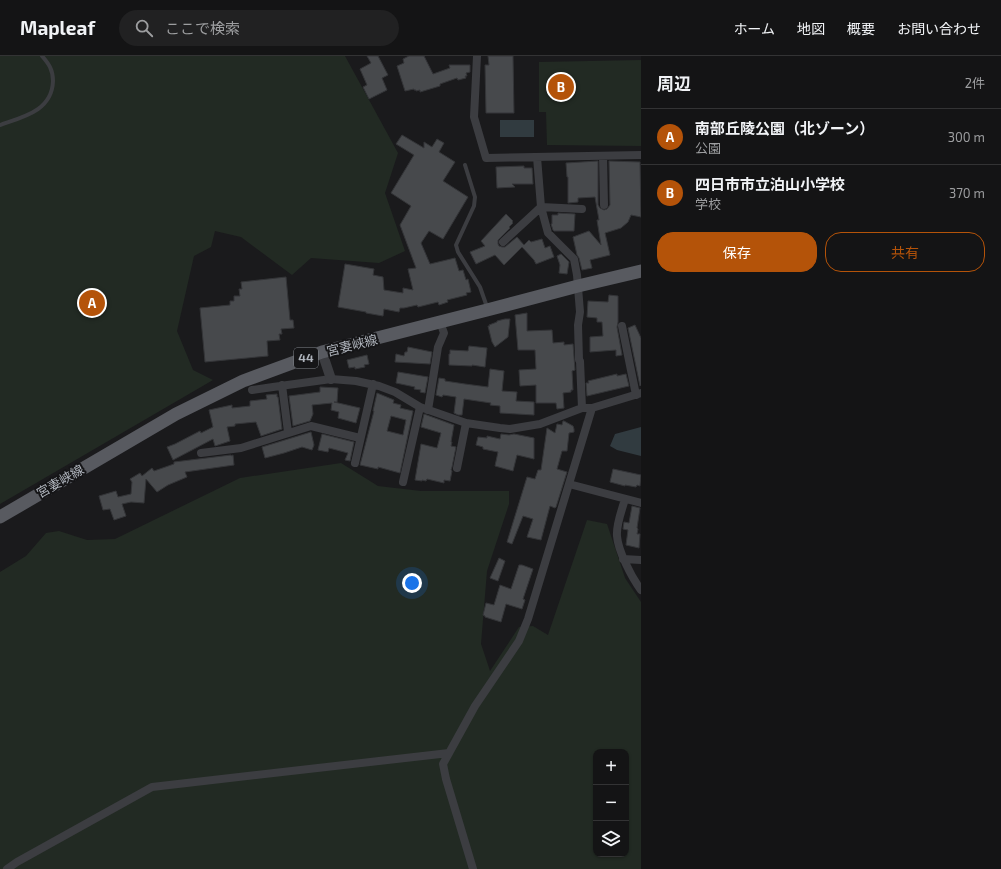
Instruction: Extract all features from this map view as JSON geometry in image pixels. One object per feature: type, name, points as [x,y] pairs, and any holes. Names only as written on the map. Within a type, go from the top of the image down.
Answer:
[{"type":"main road","name":"宮妻峡線","points":[[0,517],[176,414],[243,381],[322,352],[641,271]]},
{"type":"street","points":[[477,56],[474,117],[486,158],[641,155]]},
{"type":"street","points":[[603,156],[604,204]]},
{"type":"street","points":[[537,157],[541,207],[548,233],[574,259],[580,312],[578,339],[582,408]]},
{"type":"street","points":[[502,242],[541,207],[582,209]]},
{"type":"street","points":[[403,482],[424,408],[438,347],[444,333],[440,322]]},
{"type":"street","points":[[252,390],[331,379],[356,381],[372,384],[395,392],[424,408],[466,423],[500,428],[540,424],[582,408],[592,408],[638,394],[622,326]]},
{"type":"street","points":[[322,352],[331,379]]},
{"type":"street","points":[[355,463],[372,384]]},
{"type":"street","points":[[282,385],[288,432]]},
{"type":"street","points":[[473,869],[443,764],[475,706],[519,641],[528,619],[592,408]]},
{"type":"street","points":[[457,468],[466,423]]},
{"type":"street","points":[[201,454],[241,448],[311,426],[360,438]]},
{"type":"street","points":[[569,484],[641,503]]},
{"type":"street","points":[[625,499],[617,529],[617,536],[623,558],[641,590]]},
{"type":"street","points":[[623,558],[641,560]]},
{"type":"street","points":[[7,869],[152,787],[449,753]]},
{"type":"lane","points":[[0,125],[38,110],[48,98],[52,88],[53,76],[50,66],[42,56]]},
{"type":"lane","points":[[465,165],[474,193],[474,206],[456,245],[458,252],[484,295],[487,310]]},
{"type":"shaded area","points":[[0,56],[345,56],[398,153],[385,193],[405,251],[379,263],[311,258],[292,275],[241,237],[215,231],[211,247],[194,256],[177,331],[193,370],[213,380],[0,504]]},
{"type":"shaded area","points":[[641,60],[641,146],[547,145],[546,112],[539,112],[539,62]]},
{"type":"shaded area","points":[[500,120],[534,120],[534,137],[500,137]]},
{"type":"shaded area","points":[[641,427],[641,456],[617,450],[610,446],[615,434]]},
{"type":"shaded area","points":[[341,463],[378,486],[421,491],[509,491],[509,504],[487,571],[481,644],[490,671],[519,627],[533,626],[548,635],[587,520],[607,524],[625,578],[641,602],[641,869],[0,869],[0,572],[26,556],[46,533],[59,531],[87,540],[115,539],[240,478]]},
{"type":"building","points":[[367,56],[378,56],[388,75],[382,78],[387,90],[369,99],[363,87],[367,85],[360,69],[371,63]]},
{"type":"building","points":[[409,56],[424,56],[433,74],[450,68],[449,65],[470,65],[470,72],[466,73],[466,78],[458,80],[457,78],[440,84],[440,86],[420,92],[420,90],[416,91],[414,89],[405,91],[397,66],[404,63],[403,59]]},
{"type":"building","points":[[488,56],[513,56],[514,113],[486,113],[485,65],[489,65]]},
{"type":"building","points":[[402,135],[424,148],[424,142],[432,147],[437,139],[444,143],[439,152],[455,162],[443,181],[468,197],[443,239],[429,231],[421,243],[430,264],[455,258],[459,271],[463,270],[466,280],[468,279],[471,292],[466,293],[467,295],[447,300],[448,302],[439,305],[438,302],[418,307],[417,305],[400,308],[399,312],[384,309],[383,316],[338,307],[345,264],[374,269],[373,275],[383,277],[384,290],[403,293],[403,288],[413,290],[408,269],[416,268],[400,225],[411,206],[391,193],[414,155],[396,144]]},
{"type":"building","points":[[598,161],[598,205],[604,210],[610,205],[609,161],[640,162],[641,217],[631,215],[628,222],[621,228],[605,233],[610,255],[590,260],[592,268],[582,270],[573,237],[589,231],[601,245],[597,220],[599,220],[595,197],[578,198],[578,202],[568,203],[568,177],[566,163]]},
{"type":"building","points":[[524,166],[524,168],[532,168],[533,184],[512,184],[515,187],[497,188],[496,167]]},
{"type":"building","points":[[558,213],[575,214],[574,231],[553,230],[551,224],[552,215],[558,215]]},
{"type":"building","points":[[506,214],[513,221],[513,223],[498,240],[499,246],[505,247],[517,237],[524,245],[529,240],[531,242],[542,239],[545,248],[550,246],[554,257],[536,264],[522,247],[504,265],[495,255],[476,264],[470,252],[485,246],[481,241]]},
{"type":"building","points":[[561,254],[569,262],[567,274],[559,273],[560,265],[557,256]]},
{"type":"building","points":[[286,277],[290,320],[293,320],[294,328],[281,329],[282,334],[279,334],[280,340],[267,341],[268,356],[205,362],[200,308],[230,305],[230,301],[234,301],[234,296],[240,296],[239,289],[242,289],[241,282]]},
{"type":"building","points":[[609,295],[618,296],[617,327],[622,355],[616,356],[616,350],[590,352],[590,337],[603,336],[602,322],[597,322],[597,318],[587,317],[588,301],[608,302]]},
{"type":"building","points":[[527,313],[527,331],[552,330],[553,343],[564,342],[564,345],[573,344],[575,370],[572,371],[573,390],[571,390],[571,392],[563,393],[564,408],[557,409],[556,403],[536,403],[536,385],[520,386],[519,370],[536,369],[535,350],[518,350],[515,315]]},
{"type":"building","points":[[505,319],[510,319],[508,337],[495,347],[492,342],[488,326]]},
{"type":"building","points":[[635,325],[641,338],[640,386],[628,328]]},
{"type":"building","points":[[469,346],[487,348],[485,367],[472,365],[449,365],[450,350],[468,351]]},
{"type":"building","points":[[408,347],[432,352],[430,364],[395,362],[396,354],[404,356]]},
{"type":"building","points":[[367,355],[369,364],[364,365],[365,367],[355,369],[355,367],[349,368],[347,360]]},
{"type":"building","points":[[490,369],[504,371],[502,391],[517,392],[516,401],[534,402],[534,415],[500,413],[500,406],[490,405],[491,403],[464,399],[462,415],[458,415],[454,413],[456,397],[443,395],[442,397],[436,395],[439,378],[445,379],[445,381],[488,387]]},
{"type":"building","points":[[398,372],[428,377],[425,393],[420,392],[421,390],[414,389],[415,387],[396,383]]},
{"type":"building","points":[[617,374],[617,376],[626,374],[629,386],[587,396],[586,383],[589,383],[588,381]]},
{"type":"building","points":[[320,387],[338,388],[337,402],[334,402],[360,408],[356,423],[338,418],[339,412],[331,410],[332,403],[312,405],[313,414],[310,421],[293,426],[289,396],[320,392]]},
{"type":"building","points":[[377,393],[394,400],[393,403],[401,405],[400,408],[413,411],[400,473],[378,467],[378,469],[360,465]],"holes":[[[391,416],[406,420],[403,435],[387,431]]]},
{"type":"building","points":[[277,394],[282,429],[261,436],[256,422],[235,424],[235,426],[227,427],[230,441],[215,446],[213,439],[173,460],[167,447],[200,431],[201,433],[213,427],[209,410],[232,405],[232,408],[250,406],[250,401],[267,399],[266,395]]},
{"type":"building","points":[[424,414],[454,425],[451,446],[456,447],[450,481],[444,480],[444,483],[427,479],[426,481],[415,480],[421,444],[437,448],[441,433],[421,427]]},
{"type":"building","points":[[563,421],[573,426],[574,429],[574,432],[569,433],[567,451],[562,451],[557,469],[567,472],[556,507],[550,506],[541,540],[527,537],[533,519],[523,516],[512,544],[507,542],[527,477],[535,479],[538,470],[541,470],[547,428],[555,433],[557,424],[562,425]]},
{"type":"building","points":[[311,432],[314,445],[312,450],[302,447],[265,458],[262,447]]},
{"type":"building","points":[[322,434],[354,442],[350,461],[345,460],[348,453],[329,448],[328,452],[318,450]]},
{"type":"building","points":[[501,434],[514,434],[534,438],[534,459],[517,455],[513,471],[495,466],[498,452],[483,449],[483,447],[476,445],[478,437],[487,438],[487,436],[500,439]]},
{"type":"building","points":[[233,455],[234,465],[185,472],[187,477],[168,485],[157,492],[146,479],[144,503],[131,502],[122,504],[126,516],[114,520],[110,509],[103,510],[99,496],[116,491],[118,497],[131,494],[132,482],[130,479],[140,473],[142,476],[152,468],[154,471],[174,464],[174,462]]},
{"type":"building","points":[[613,469],[641,475],[640,486],[625,486],[610,482]]},
{"type":"building","points":[[632,506],[640,508],[637,528],[637,534],[640,534],[639,548],[626,545],[628,530],[623,529],[624,522],[629,523]]},
{"type":"building","points":[[499,558],[505,561],[498,581],[490,578]]},
{"type":"building","points":[[519,565],[533,569],[523,599],[525,600],[522,609],[506,604],[501,622],[485,617],[483,615],[486,603],[494,605],[500,585],[511,589]]},
{"type":"place","name":"四日市市立泊山小学校","points":[[561,87]]},
{"type":"place","name":"南部丘陵公園（北ゾーン）","points":[[92,303]]}]
